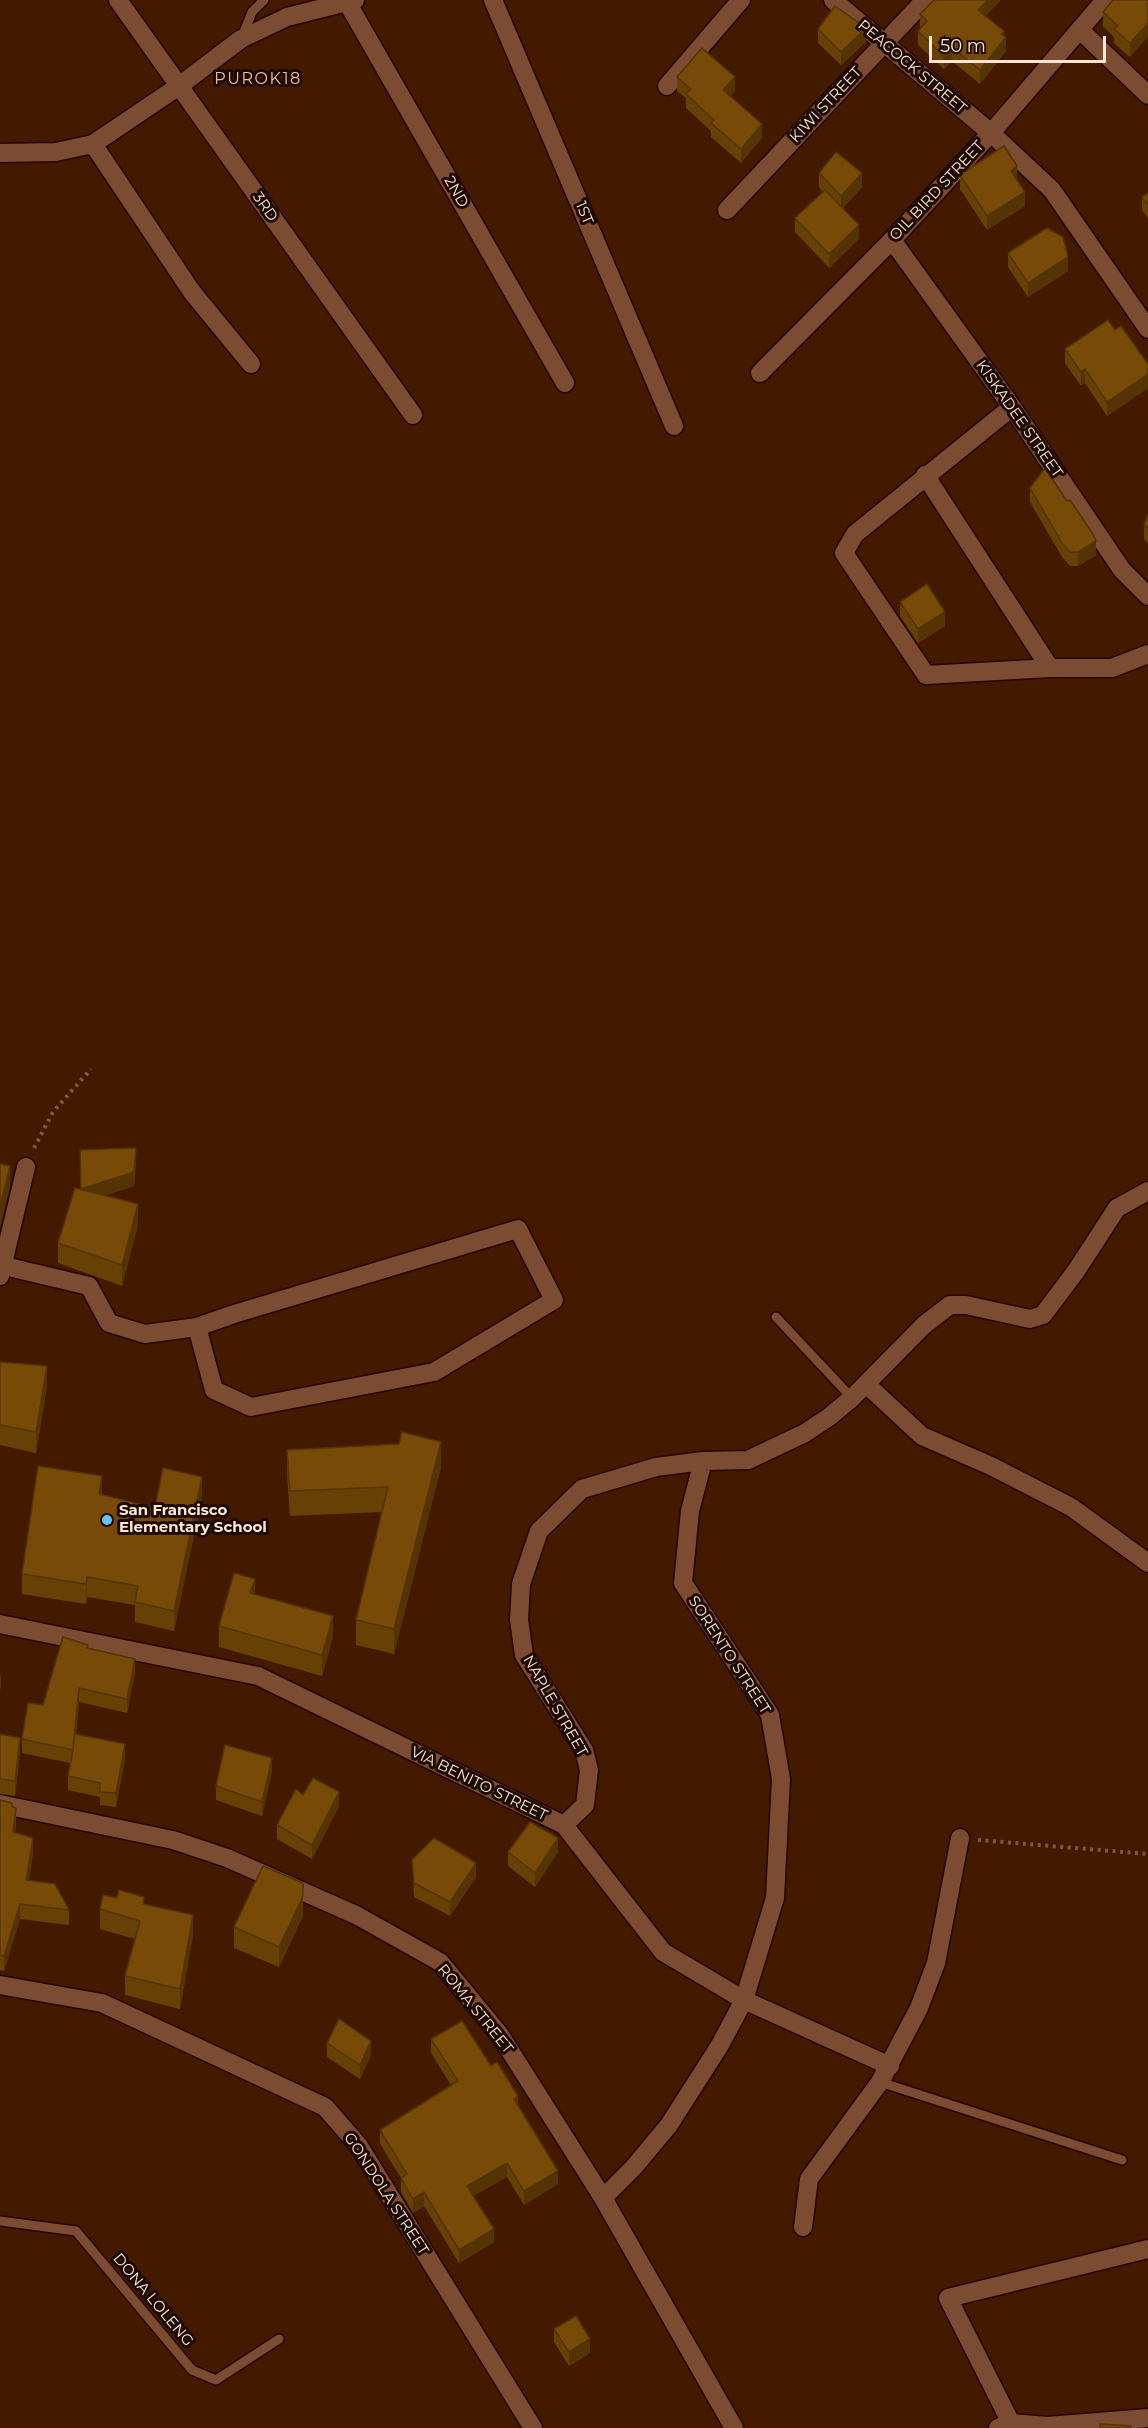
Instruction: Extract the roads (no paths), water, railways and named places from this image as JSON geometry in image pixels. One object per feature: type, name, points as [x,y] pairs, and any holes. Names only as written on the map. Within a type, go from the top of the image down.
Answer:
[{"type":"street","name":"3RD","points":[[118,0],[413,414]]},
{"type":"street","name":"1ST","points":[[493,0],[674,426]]},
{"type":"street","points":[[667,86],[741,0]]},
{"type":"street","name":"PEACOCK STREET","points":[[833,0],[991,134],[1052,190],[1148,329]]},
{"type":"street","name":"KIWI STREET","points":[[727,210],[925,0]]},
{"type":"street","name":"OIL BIRD STREET","points":[[760,373],[892,240],[991,134],[1081,31],[1105,0]]},
{"type":"street","points":[[0,153],[56,152],[93,144],[179,86],[241,39],[287,17],[351,1]]},
{"type":"street","name":"2ND","points":[[351,1],[565,382]]},
{"type":"street","points":[[1081,31],[1148,95]]},
{"type":"street","points":[[93,144],[192,292],[250,364]]},
{"type":"street","name":"KISKADEE STREET","points":[[892,240],[1012,407],[1122,570],[1148,596]]},
{"type":"street","points":[[1012,407],[925,475],[855,534],[844,553],[926,675],[1050,668],[1112,668],[1148,654]]},
{"type":"street","points":[[925,475],[1050,668]]},
{"type":"street","points":[[26,1167],[1,1269],[89,1286],[109,1323],[145,1334],[197,1327],[518,1229],[554,1300],[434,1372],[251,1407],[214,1390],[197,1327]]},
{"type":"street","name":"NAPLE STREET","points":[[564,1825],[585,1805],[589,1770],[584,1750],[524,1655],[519,1620],[521,1584],[539,1531],[582,1490],[656,1467],[703,1461],[748,1460],[805,1433],[852,1398],[924,1325],[950,1305],[966,1305],[1030,1319],[1043,1315],[1076,1271],[1117,1208],[1148,1191]]},
{"type":"street","points":[[866,1384],[922,1436],[991,1466],[1071,1507],[1148,1563]]},
{"type":"street","name":"SORENTO STREET","points":[[603,2198],[634,2168],[669,2125],[720,2045],[744,2000],[775,1898],[781,1779],[770,1714],[682,1583],[690,1511],[703,1461]]},
{"type":"street","name":"VIA BENITO STREET","points":[[0,1624],[258,1676],[564,1825],[663,1952],[744,2000],[885,2074]]},
{"type":"street","name":"ROMA STREET","points":[[0,1804],[173,1840],[227,1858],[356,1915],[440,1962],[500,2035],[603,2198],[734,2428]]},
{"type":"street","points":[[803,2227],[809,2179],[885,2074],[918,2008],[936,1964],[960,1838]]},
{"type":"street","name":"GONDOLA STREET","points":[[0,1985],[102,2003],[325,2107],[359,2146],[532,2428]]},
{"type":"street","points":[[1148,2249],[948,2298],[1004,2426],[1047,2426],[1148,2418]]},
{"type":"lane","points":[[241,39],[252,12],[264,0]]},
{"type":"lane","points":[[776,1317],[852,1398]]},
{"type":"lane","points":[[885,2074],[1122,2160]]},
{"type":"lane","name":"DONA LOLENG","points":[[0,2221],[76,2231],[192,2370],[216,2380],[279,2339]]},
{"type":"place","name":"San Francisco Elementary School","points":[[107,1520]]},
{"type":"district","name":"PUROK18","points":[[258,79]]}]
